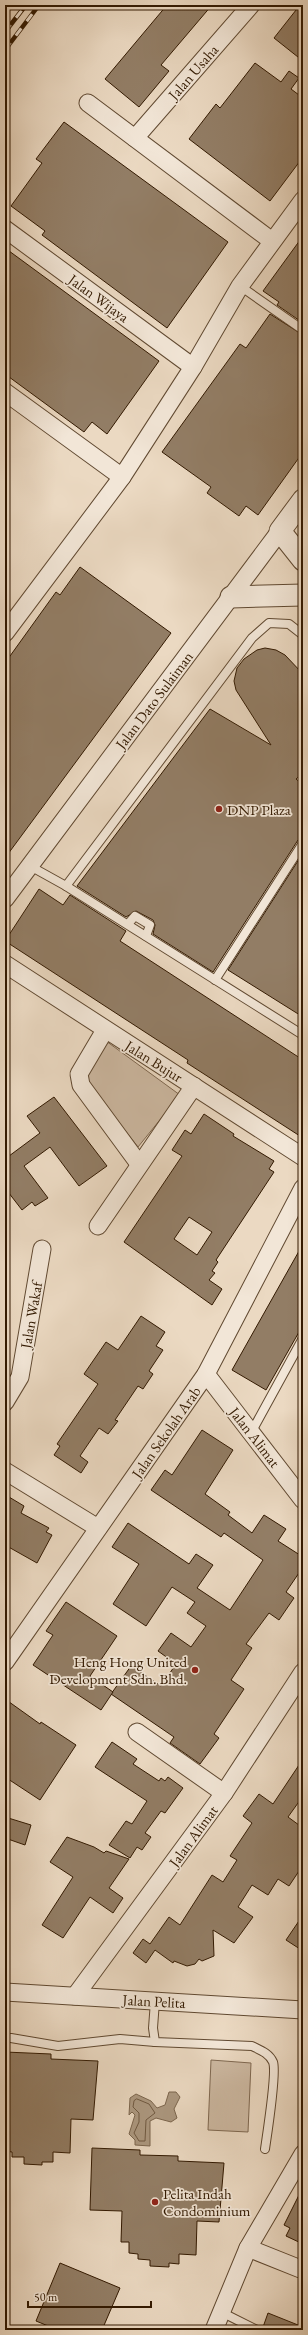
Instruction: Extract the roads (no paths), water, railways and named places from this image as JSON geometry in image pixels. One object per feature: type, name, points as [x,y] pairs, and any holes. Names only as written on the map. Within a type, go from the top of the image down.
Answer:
[{"type":"street","name":"Jalan Usaha","points":[[136,138],[251,5]]},
{"type":"street","points":[[88,103],[272,241]]},
{"type":"street","points":[[5,633],[122,477],[193,367],[240,286],[303,200]]},
{"type":"street","name":"Jalan Wijaya","points":[[5,229],[193,367]]},
{"type":"street","points":[[5,392],[122,477]]},
{"type":"street","name":"Jalan Dato Sulaiman","points":[[5,899],[303,500]]},
{"type":"street","points":[[280,531],[303,560]]},
{"type":"street","points":[[231,597],[303,595]]},
{"type":"street","name":"Jalan Bujur","points":[[5,964],[303,1157]]},
{"type":"street","points":[[105,1030],[79,1074],[81,1085],[140,1164]]},
{"type":"street","points":[[98,1226],[194,1086]]},
{"type":"street","name":"Jalan Sekolah Arab","points":[[5,1662],[206,1374],[303,1188]]},
{"type":"street","name":"Jalan Wakaf","points":[[5,1402],[20,1377],[42,1249]]},
{"type":"street","name":"Jalan Alimat","points":[[206,1374],[252,1431],[303,1500]]},
{"type":"street","points":[[5,1472],[98,1528]]},
{"type":"street","name":"Jalan Alimat","points":[[75,1996],[224,1794],[303,1672]]},
{"type":"street","points":[[137,1732],[224,1794]]},
{"type":"street","name":"Jalan Pelita","points":[[5,1992],[303,2010]]},
{"type":"street","points":[[214,2330],[248,2248],[303,2154]]},
{"type":"street","points":[[248,2248],[303,2270]]},
{"type":"lane","points":[[240,286],[303,330]]},
{"type":"lane","points":[[66,886],[252,638],[269,623],[289,624],[303,635]]},
{"type":"lane","points":[[215,980],[303,843]]},
{"type":"lane","points":[[30,866],[128,924],[303,1035]]},
{"type":"lane","points":[[252,1431],[303,1338]]},
{"type":"lane","points":[[155,2001],[153,2028],[155,2042]]},
{"type":"lane","points":[[11,2038],[58,2046],[120,2039],[252,2046],[265,2052],[273,2063],[270,2121],[265,2149]]},
{"type":"lane","points":[[221,2312],[257,2330]]},
{"type":"water","points":[[169,2092],[176,2092],[180,2097],[174,2109],[177,2118],[171,2122],[156,2118],[150,2121],[150,2146],[135,2145],[135,2140],[129,2134],[135,2115],[132,2112],[129,2115],[130,2098],[136,2094],[151,2101],[157,2108],[165,2105]]},
{"type":"railway","points":[[5,32],[26,5]]},
{"type":"railway","points":[[5,50],[39,5]]},
{"type":"place","name":"DNP Plaza","points":[[219,809]]},
{"type":"place","name":"Heng Hong United Development Sdn. Bhd.","points":[[195,1670]]},
{"type":"place","name":"Pelita Indah Condominium","points":[[155,2202]]}]
